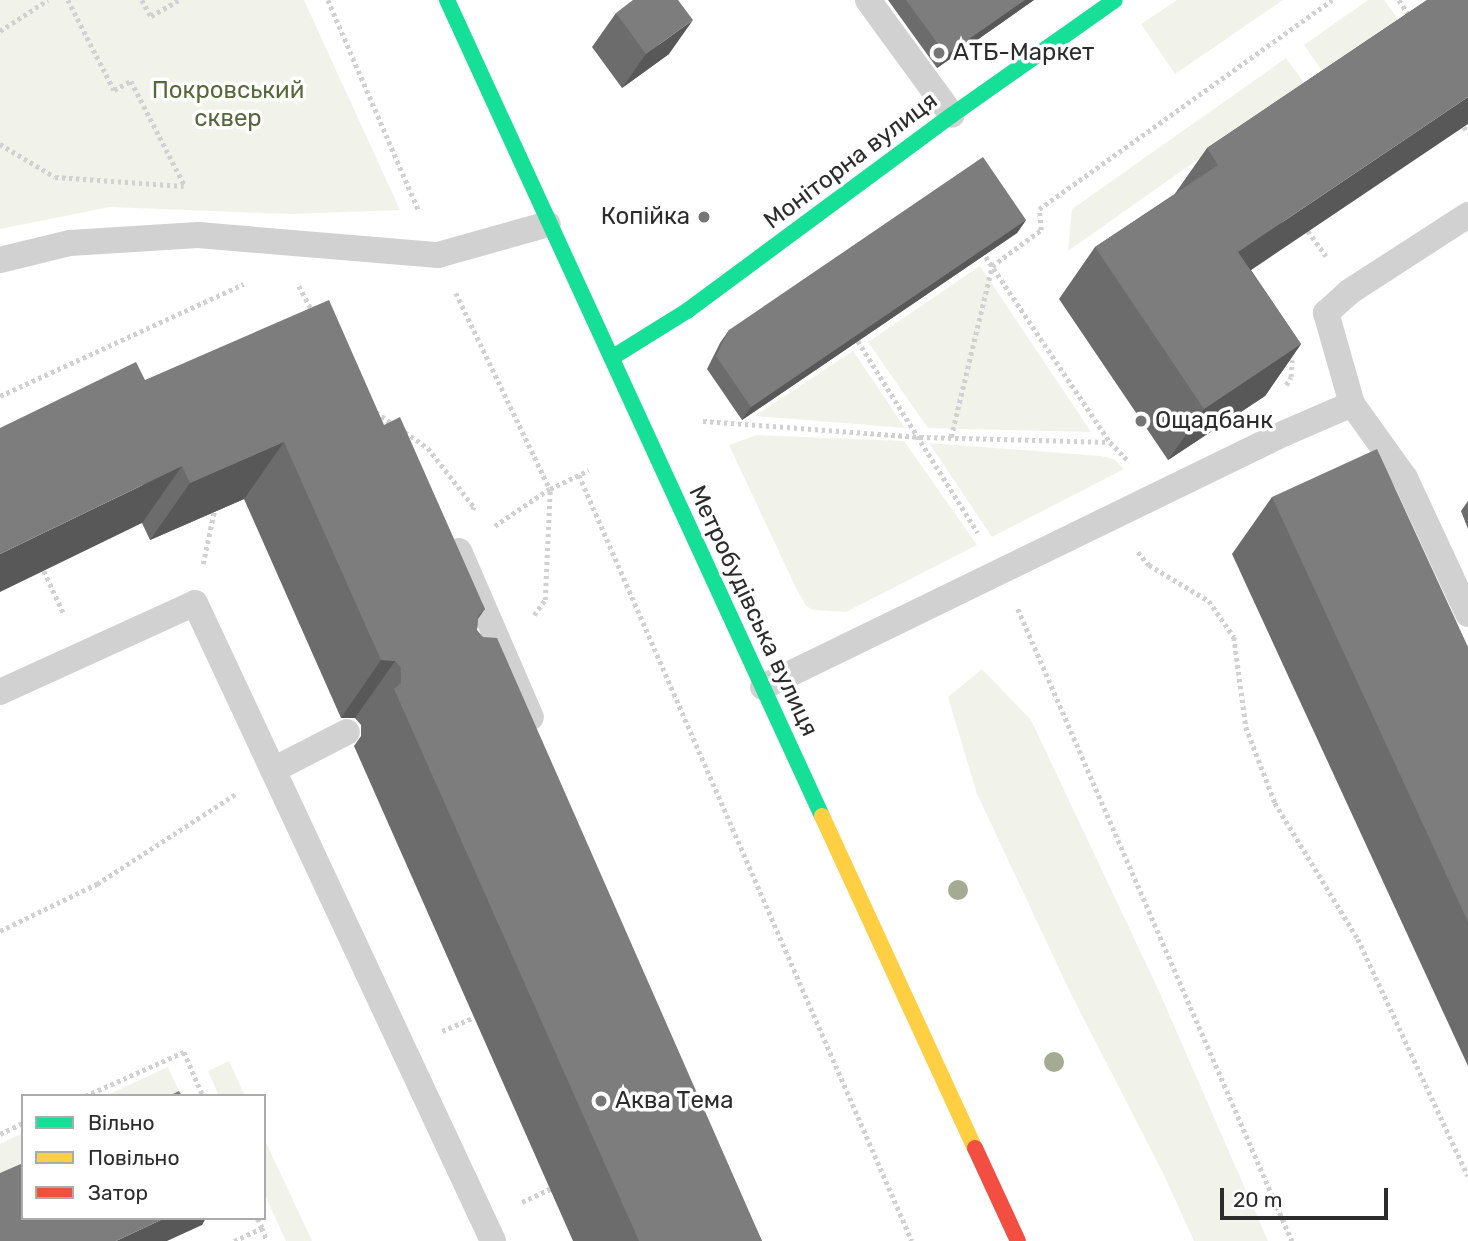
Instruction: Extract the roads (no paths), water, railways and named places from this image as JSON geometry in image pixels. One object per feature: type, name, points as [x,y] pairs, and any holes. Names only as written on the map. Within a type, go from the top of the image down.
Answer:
[{"type":"main road","name":"Метробудівська вулиця","points":[[447,0],[1018,1241]]},
{"type":"main road","name":"Моніторна вулиця","points":[[613,357],[687,311],[952,115],[1115,0]]},
{"type":"lane","points":[[868,0],[952,115]]},
{"type":"lane","points":[[1468,215],[1349,292],[1326,313],[1352,404],[1405,478],[1468,614]]},
{"type":"lane","points":[[0,260],[70,243],[198,234],[438,256],[548,224]]},
{"type":"lane","points":[[763,687],[1158,494],[1352,404]]},
{"type":"lane","points":[[459,551],[494,661],[543,744]]},
{"type":"lane","points":[[0,692],[195,603],[493,1241]]},
{"type":"lane","points":[[273,770],[347,732]]},
{"type":"place","name":"АТБ-Маркет","points":[[939,53]]},
{"type":"place","name":"Копійка","points":[[704,217]]},
{"type":"place","name":"Ощадбанк","points":[[1141,421]]},
{"type":"place","name":"Аква Тема","points":[[601,1101]]},
{"type":"park label","name":"Покровський сквер","points":[[228,105]]}]
